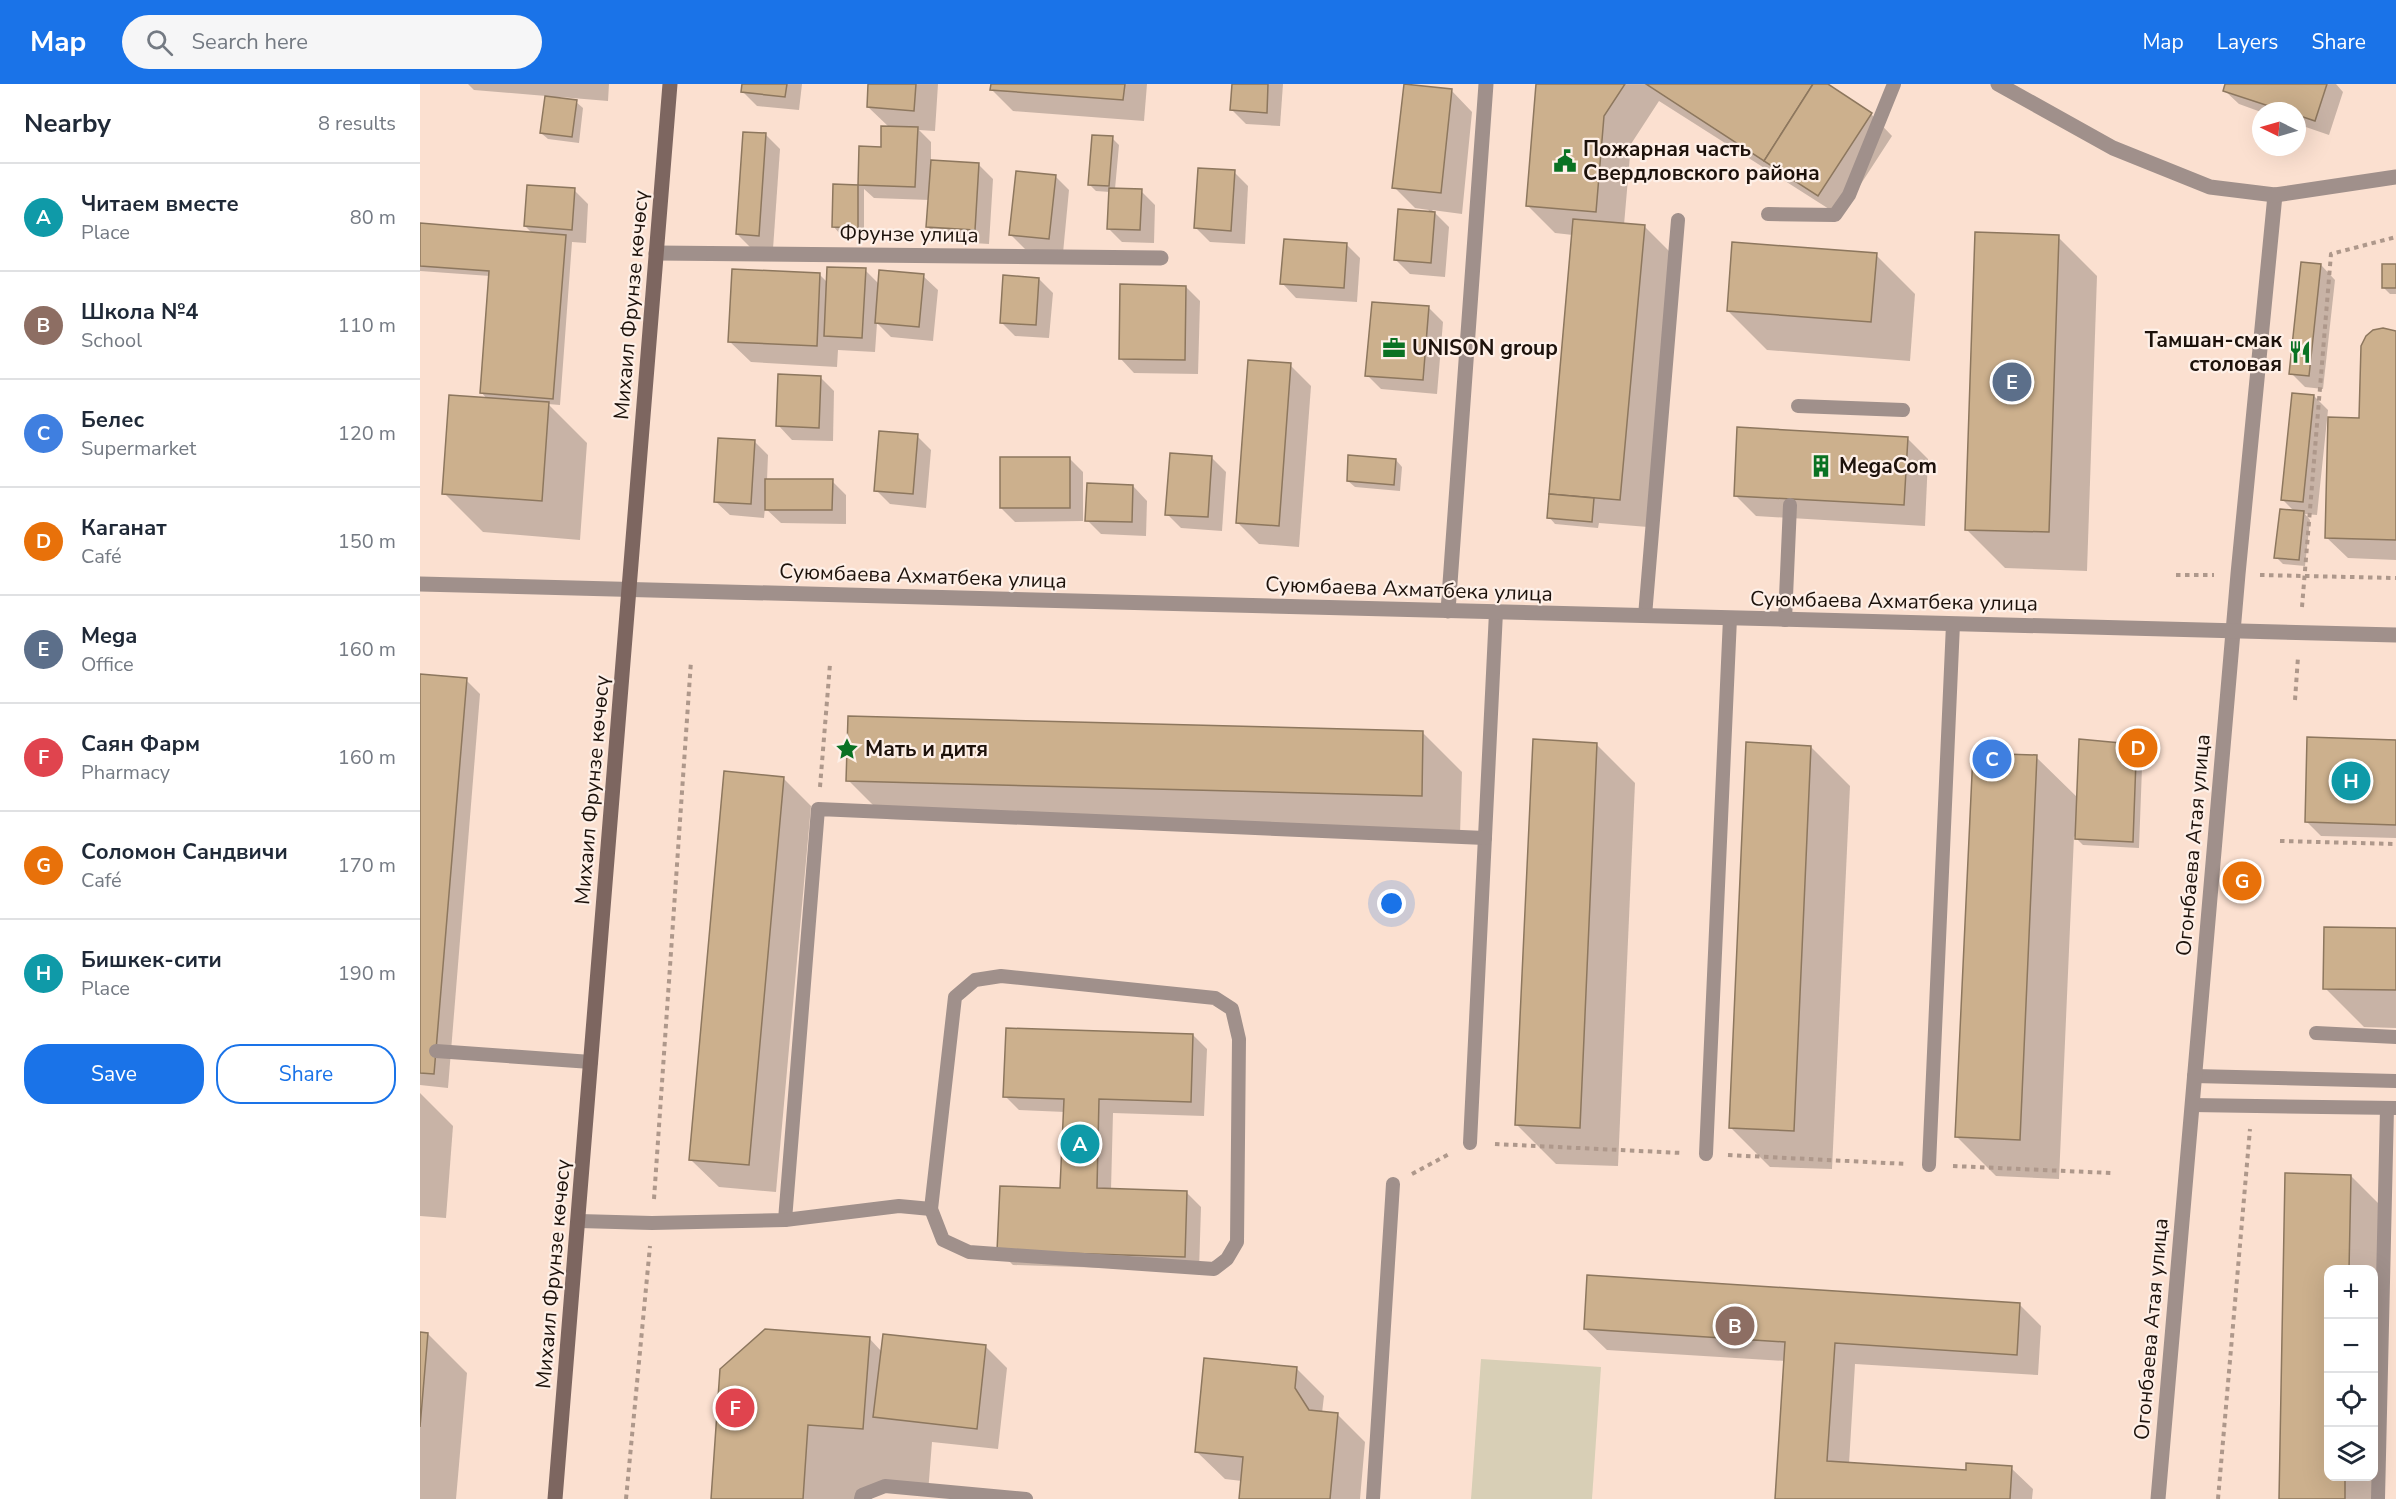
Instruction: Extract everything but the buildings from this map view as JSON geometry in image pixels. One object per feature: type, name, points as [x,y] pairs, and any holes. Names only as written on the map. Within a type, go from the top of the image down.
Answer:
[{"type":"main road","name":"Михаил Фрунзе көчөсү","points":[[555,1499],[670,84]]},
{"type":"street","points":[[1448,611],[1486,84]]},
{"type":"street","points":[[1998,84],[2113,148],[2210,187],[2275,195],[2396,177]]},
{"type":"street","name":"Огонбаева Атая улица","points":[[2158,1499],[2238,574],[2275,195]]},
{"type":"street","name":"Фрунзе улица","points":[[656,253],[1161,258]]},
{"type":"street","name":"Суюмбаева Ахматбека улица","points":[[420,584],[2396,635]]},
{"type":"lane","points":[[1768,214],[1834,215],[1849,195],[1894,84]]},
{"type":"lane","points":[[1645,616],[1677,220]]},
{"type":"lane","points":[[1798,406],[1903,410]]},
{"type":"lane","points":[[1785,620],[1790,505]]},
{"type":"lane","points":[[1470,1143],[1496,612]]},
{"type":"lane","points":[[1706,1154],[1730,618]]},
{"type":"lane","points":[[1929,1165],[1953,624]]},
{"type":"lane","points":[[785,1220],[818,809],[1485,838]]},
{"type":"lane","points":[[1001,976],[1215,998],[1232,1010],[1239,1039],[1237,1242],[1227,1259],[1214,1269],[969,1252],[943,1240],[932,1209],[955,997],[975,980],[1001,976]]},
{"type":"lane","points":[[2316,1033],[2396,1037]]},
{"type":"lane","points":[[436,1051],[591,1062]]},
{"type":"lane","points":[[2194,1076],[2396,1081]]},
{"type":"lane","points":[[2192,1105],[2252,1104],[2392,1108],[2378,1499]]},
{"type":"lane","points":[[1373,1499],[1393,1184]]},
{"type":"lane","points":[[579,1221],[652,1223],[785,1220],[899,1206],[932,1209]]},
{"type":"lane","points":[[861,1499],[862,1495],[885,1486],[1026,1499]]},
{"type":"path","points":[[2295,700],[2331,254],[2396,237]]},
{"type":"path","points":[[2176,575],[2238,574],[2396,578]]},
{"type":"path","points":[[626,1499],[652,1223],[692,661]]},
{"type":"path","points":[[818,809],[830,663]]},
{"type":"path","points":[[2280,841],[2396,844]]},
{"type":"path","points":[[2218,1499],[2252,1104]]},
{"type":"path","points":[[1393,1184],[1470,1143],[2111,1173]]},
{"type":"shaded area","points":[[1481,1359],[1601,1367],[1592,1499],[1471,1499]]},
{"type":"place","name":"Пожарная часть Свердловского района","points":[[1565,161]]},
{"type":"place","name":"UNISON group","points":[[1394,348]]},
{"type":"place","name":"Тамшан-смак столовая","points":[[2300,352]]},
{"type":"place","name":"Mega","points":[[2012,382]]},
{"type":"place","name":"MegaCom","points":[[1821,466]]},
{"type":"place","name":"Каганат","points":[[2138,748]]},
{"type":"place","name":"Мать и дитя","points":[[847,749]]},
{"type":"place","name":"Белес","points":[[1992,759]]},
{"type":"place","name":"Бишкек-сити","points":[[2351,781]]},
{"type":"place","name":"Соломон Сандвичи","points":[[2242,881]]},
{"type":"place","name":"Читаем вместе","points":[[1080,1144]]},
{"type":"place","name":"Школа №4","points":[[1735,1326]]},
{"type":"place","name":"Саян Фарм","points":[[735,1408]]}]
